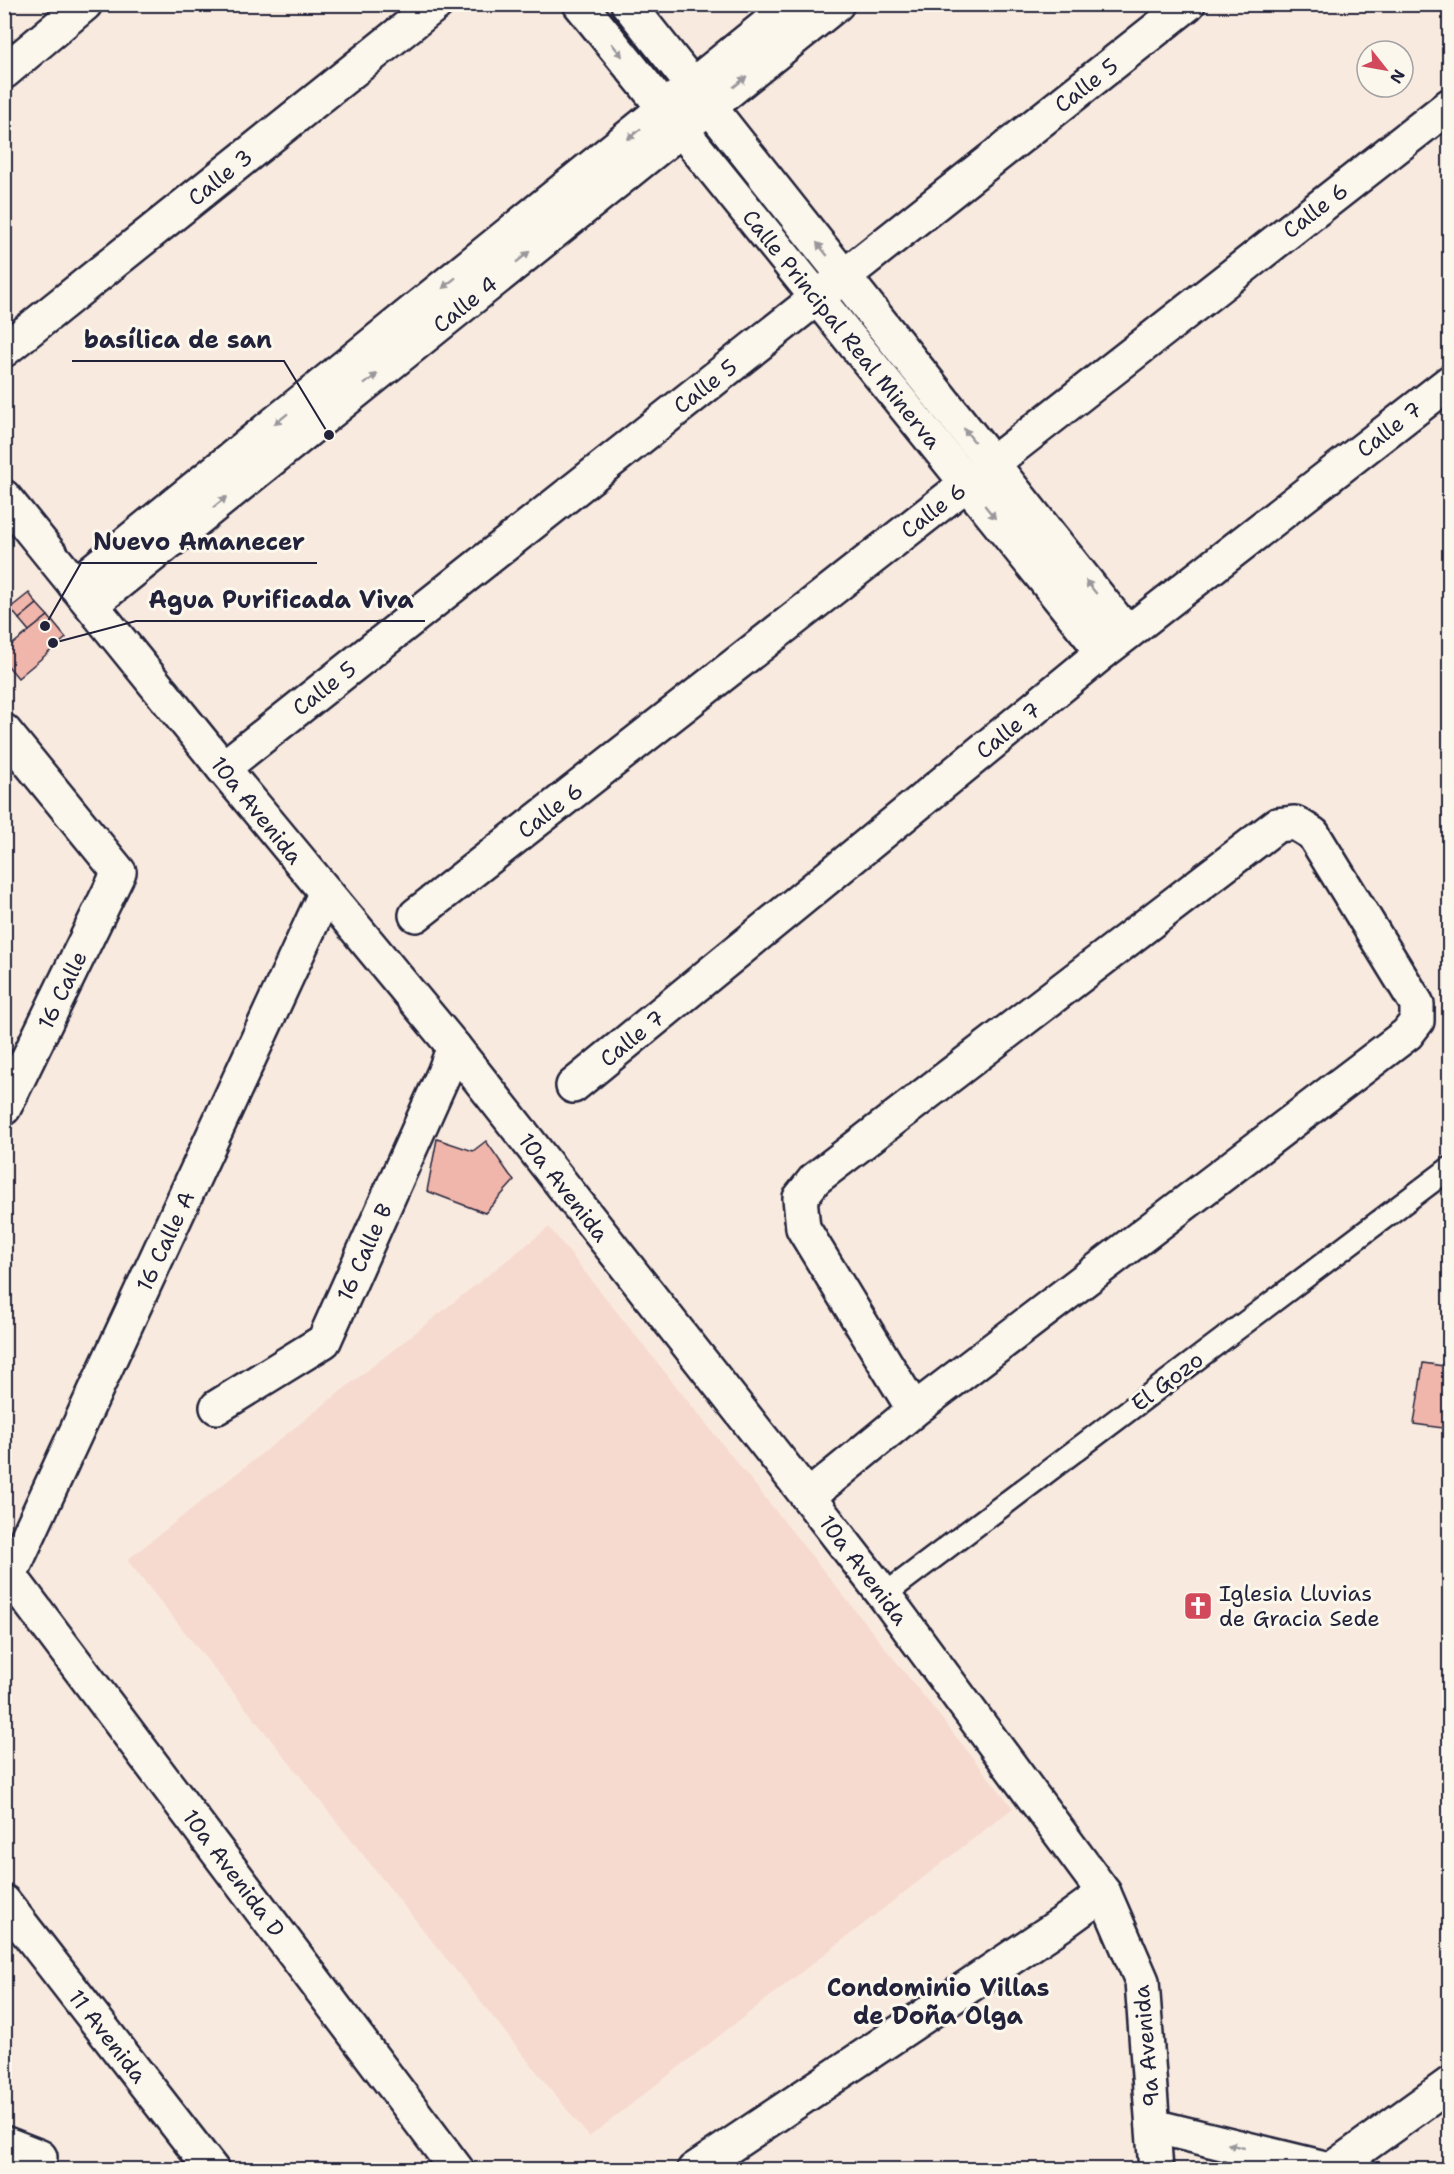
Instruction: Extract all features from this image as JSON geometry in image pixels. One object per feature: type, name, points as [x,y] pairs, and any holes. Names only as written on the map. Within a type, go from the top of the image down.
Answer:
[{"type":"street","name":"Calle 3","points":[[4,350],[436,4]]},
{"type":"street","name":"Calle Principal Real Minerva","points":[[580,4],[966,483],[1115,643]]},
{"type":"street","name":"Calle Principal Real Minerva","points":[[628,4],[992,464],[1115,643]]},
{"type":"street","name":"Calle 4","points":[[701,97],[793,4]]},
{"type":"street","name":"Calle 4","points":[[84,595],[701,97],[837,4]]},
{"type":"street","name":"Calle 5","points":[[223,768],[1188,4]]},
{"type":"street","points":[[4,72],[73,11]]},
{"type":"street","name":"Calle 6","points":[[416,915],[1449,105]]},
{"type":"street","name":"Calle 7","points":[[573,1086],[1115,643],[1449,382]]},
{"type":"street","name":"10a Avenida","points":[[4,496],[325,894],[454,1047],[884,1595],[1104,1893]]},
{"type":"street","name":"16 Calle","points":[[4,731],[119,872],[4,1108]]},
{"type":"street","points":[[808,1497],[914,1410],[1407,1034],[1417,1021],[1417,1004],[1313,834],[1295,823],[1277,825],[815,1179],[800,1198],[803,1228],[914,1410]]},
{"type":"street","name":"16 Calle A","points":[[7,1582],[325,894]]},
{"type":"street","name":"16 Calle B","points":[[217,1407],[324,1341],[454,1047]]},
{"type":"street","name":"10a Avenida D","points":[[7,1582],[457,2169]]},
{"type":"street","points":[[694,2169],[1060,1925],[1104,1893]]},
{"type":"street","name":"9a Avenida","points":[[1104,1893],[1142,1981],[1153,2126],[1164,2167]]},
{"type":"street","name":"11 Avenida","points":[[4,1902],[212,2169]]},
{"type":"street","points":[[1153,2126],[1332,2169],[1449,2084]]},
{"type":"street","points":[[4,2144],[40,2157]]},
{"type":"lane","name":"El Gozo","points":[[884,1595],[1449,1168]]},
{"type":"shaded area","points":[[549,1227],[1013,1808],[589,2137],[127,1560]]},
{"type":"building","points":[[29,593],[37,604],[19,619],[10,608]]},
{"type":"building","points":[[37,604],[48,616],[29,631],[19,619]]},
{"type":"building","points":[[48,616],[66,638],[18,678],[4,661],[4,651]]},
{"type":"building","points":[[437,1139],[473,1151],[486,1141],[514,1181],[485,1213],[427,1191]]},
{"type":"building","points":[[1423,1363],[1450,1367],[1450,1429],[1414,1424]]},
{"type":"place","name":"basílica de san","points":[[329,435]]},
{"type":"place","name":"Nuevo Amanecer","points":[[45,626]]},
{"type":"place","name":"Agua Purificada Viva","points":[[53,643]]},
{"type":"place","name":"Iglesia Lluvias de Gracia Sede","points":[[1198,1606]]},
{"type":"district","name":"Condominio Villas de Doña Olga","points":[[938,2002]]}]
